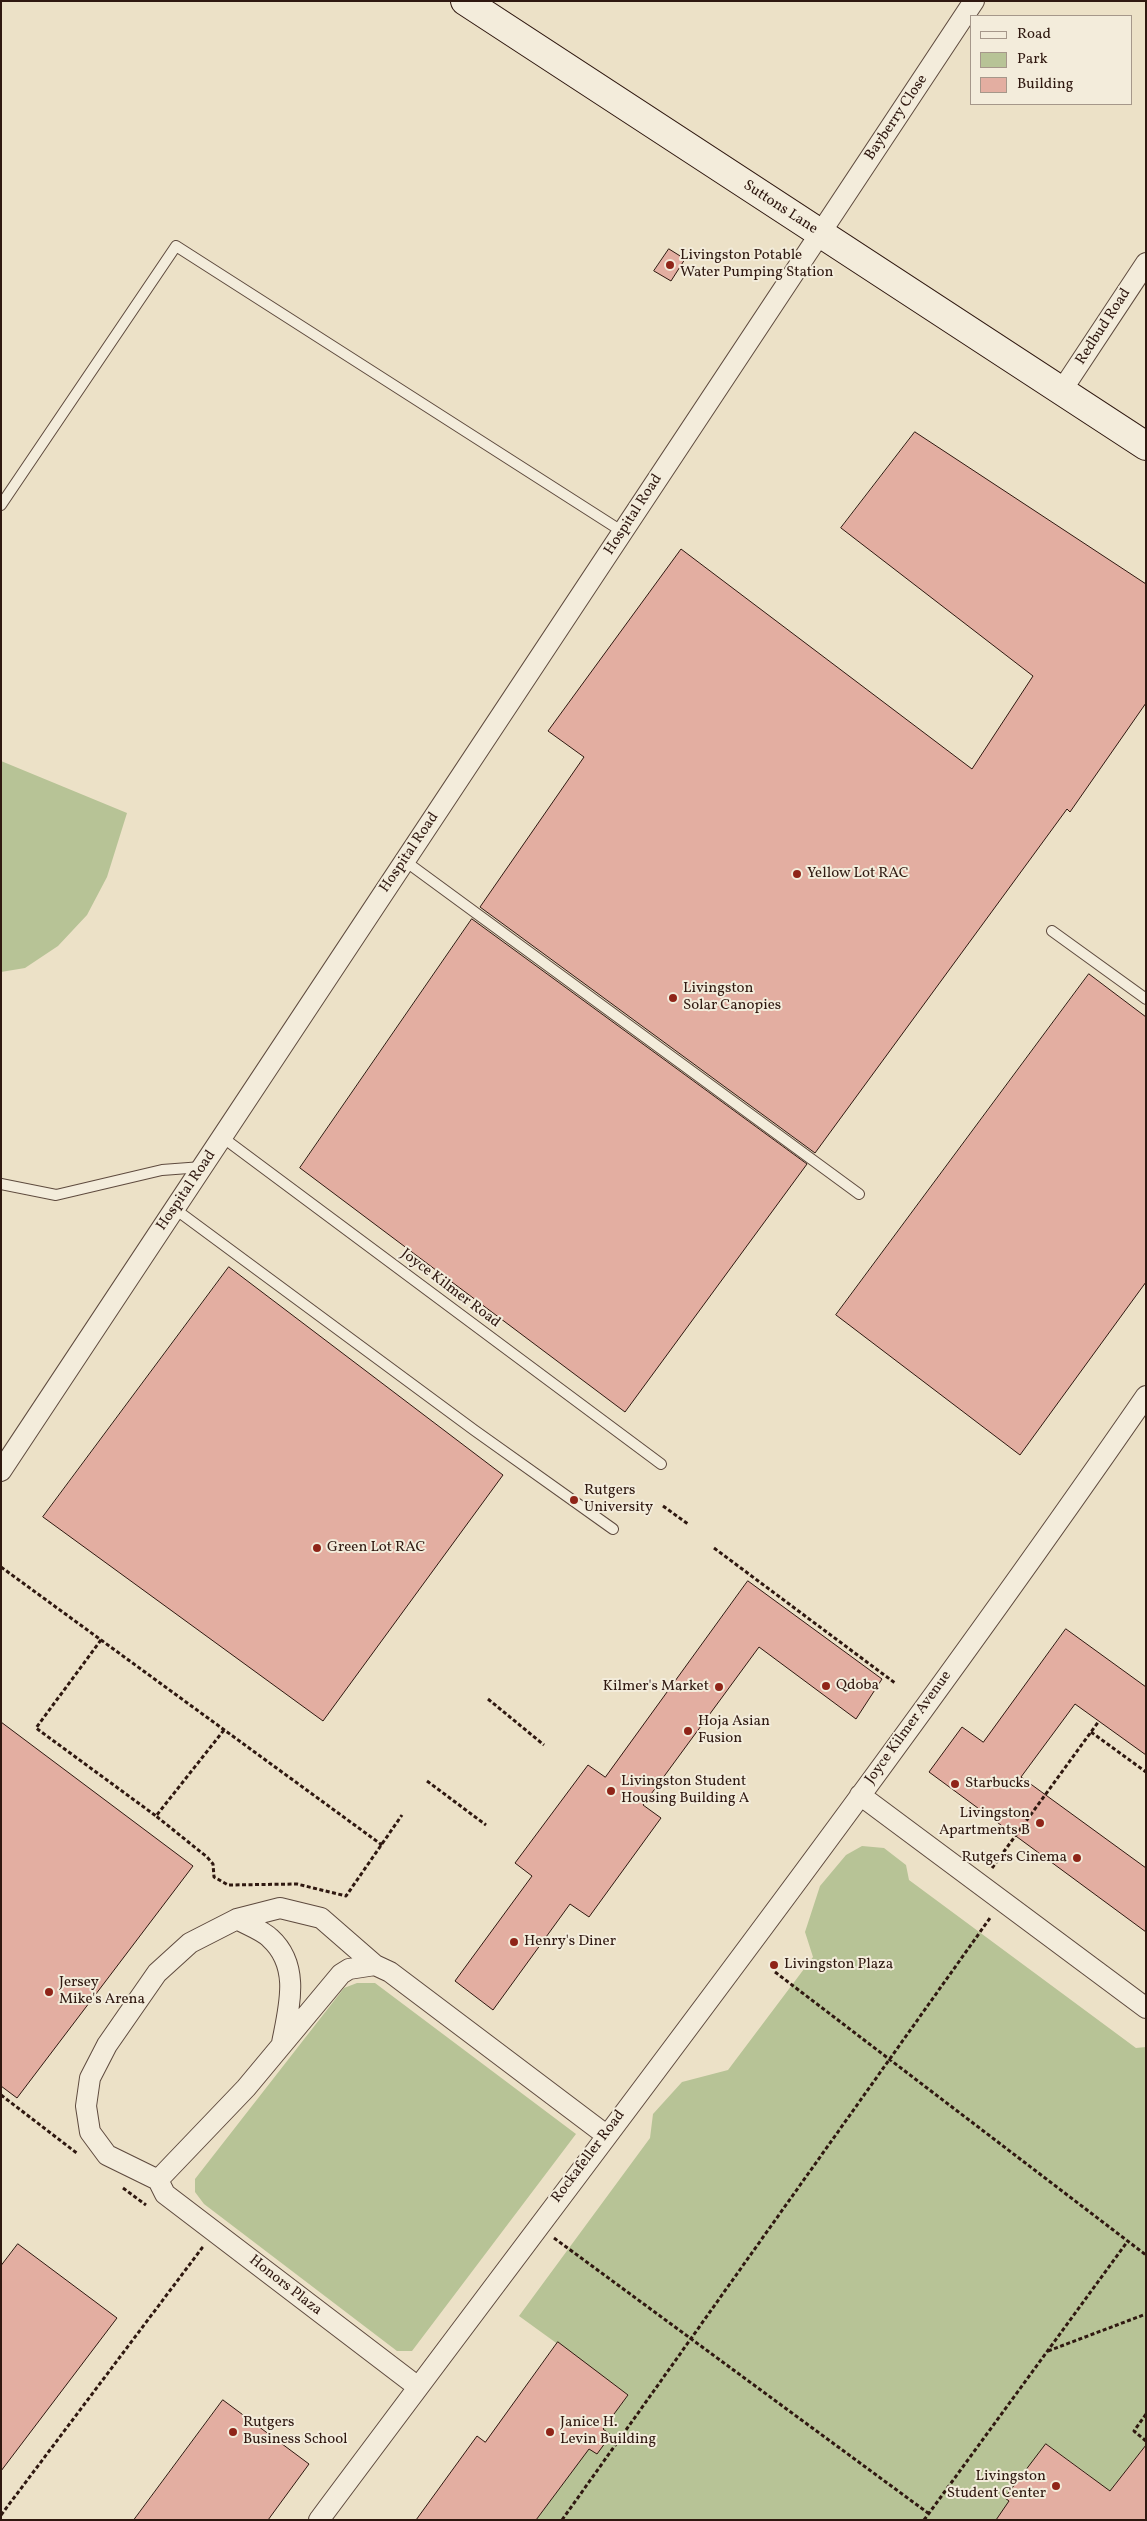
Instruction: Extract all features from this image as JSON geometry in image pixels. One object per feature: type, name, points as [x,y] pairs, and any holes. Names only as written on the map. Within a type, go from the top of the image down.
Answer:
[{"type":"street","name":"Suttons Lane","points":[[464,1],[1146,446]]},
{"type":"street","name":"Bayberry Close","points":[[820,234],[974,1]]},
{"type":"street","name":"Hospital Road","points":[[1,1471],[820,234]]},
{"type":"street","name":"Redbud Road","points":[[1062,390],[1146,263]]},
{"type":"street","name":"Joyce Kilmer Avenue","points":[[1146,1396],[1062,1518],[860,1795],[1146,2008]]},
{"type":"street","name":"Rockafeller Road","points":[[318,2520],[860,1795]]},
{"type":"street","name":"Honors Plaza","points":[[418,2387],[180,2206],[166,2194],[158,2180],[107,2155],[90,2132],[86,2106],[90,2078],[107,2045],[157,1973],[190,1944],[237,1919],[280,1908],[321,1918],[375,1965],[390,1972],[606,2135]]},
{"type":"street","points":[[237,1919],[270,1937],[284,1955],[291,1977],[291,1996],[281,2046]]},
{"type":"street","points":[[158,2180],[246,2088],[341,1974],[354,1968],[375,1965]]},
{"type":"lane","points":[[1,505],[176,246],[623,532]]},
{"type":"lane","points":[[405,861],[859,1194]]},
{"type":"lane","points":[[1052,931],[1146,999]]},
{"type":"lane","name":"Joyce Kilmer Road","points":[[222,1137],[660,1464]]},
{"type":"lane","points":[[1,1184],[56,1195],[162,1170],[203,1167]]},
{"type":"lane","points":[[175,1209],[474,1430],[612,1529]]},
{"type":"path","points":[[663,1506],[688,1524]]},
{"type":"path","points":[[714,1548],[895,1684]]},
{"type":"path","points":[[1,1567],[382,1846]]},
{"type":"path","points":[[101,1640],[36,1728],[156,1816],[207,1857],[213,1864],[214,1877],[228,1885],[297,1884],[346,1896],[402,1816]]},
{"type":"path","points":[[488,1699],[544,1744]]},
{"type":"path","points":[[980,1884],[1100,1722]]},
{"type":"path","points":[[156,1816],[224,1730]]},
{"type":"path","points":[[1091,1732],[1146,1772]]},
{"type":"path","points":[[428,1781],[486,1825]]},
{"type":"path","points":[[562,2520],[1002,1901]]},
{"type":"path","points":[[775,1972],[1146,2255]]},
{"type":"path","points":[[1,2095],[80,2155]]},
{"type":"path","points":[[120,2186],[152,2210]]},
{"type":"path","points":[[924,2520],[1127,2242]]},
{"type":"path","points":[[1,2515],[202,2248],[195,2243]]},
{"type":"path","points":[[561,2244],[928,2513]]},
{"type":"path","points":[[1047,2351],[1146,2314]]},
{"type":"path","points":[[1146,2414],[1134,2431],[1146,2441]]},
{"type":"green space","points":[[1,761],[127,813],[107,877],[87,915],[58,946],[25,968],[1,972]]},
{"type":"green space","points":[[862,1846],[884,1848],[906,1865],[909,1880],[1136,2048],[1146,2047],[1146,2445],[1108,2494],[1089,2475],[1046,2444],[1006,2498],[1009,2501],[998,2520],[536,2520],[628,2395],[519,2316],[650,2138],[653,2114],[682,2082],[728,2070],[813,1957],[805,1932],[820,1886],[846,1855]]},
{"type":"green space","points":[[357,1983],[375,1983],[576,2134],[412,2351],[397,2351],[204,2204],[195,2192],[195,2179],[344,1988]]},
{"type":"building","name":"Livingston Potable Water Pumping Station","points":[[669,249],[685,259],[671,281],[654,271]]},
{"type":"building","points":[[915,432],[1146,584],[1146,703],[1070,812],[1067,809],[815,1153],[480,907],[584,757],[548,731],[681,549],[972,769],[1033,676],[841,528]]},
{"type":"building","points":[[472,919],[807,1164],[625,1412],[300,1168]]},
{"type":"building","points":[[1089,974],[1146,1017],[1146,1282],[1020,1455],[836,1315]]},
{"type":"building","points":[[229,1267],[503,1475],[323,1721],[43,1517]]},
{"type":"building","name":"Livingston Student Housing Building A","points":[[748,1581],[882,1679],[856,1719],[759,1647],[643,1805],[661,1818],[589,1917],[570,1904],[493,2010],[455,1981],[532,1876],[515,1863],[588,1765],[605,1777]]},
{"type":"building","name":"Livingston Apartments B","points":[[1066,1629],[1146,1687],[1146,1755],[1075,1704],[1021,1777],[1146,1868],[1146,1932],[929,1772],[962,1727],[983,1742]]},
{"type":"building","name":"Jersey Mike's Arena","points":[[1,1722],[193,1866],[17,2098],[1,2086]]},
{"type":"building","points":[[18,2244],[117,2318],[1,2471],[1,2266]]},
{"type":"building","name":"Janice H. Levin Building","points":[[558,2342],[628,2395],[603,2429],[611,2435],[597,2454],[589,2449],[536,2520],[416,2520],[477,2436],[485,2442]]},
{"type":"building","name":"Rutgers Business School","points":[[223,2400],[309,2464],[268,2520],[134,2520]]},
{"type":"building","name":"Livingston Student Center","points":[[1046,2444],[1110,2491],[1146,2445],[1146,2520],[996,2520],[1009,2501],[1005,2498]]},
{"type":"place","name":"Livingston Potable Water Pumping Station","points":[[670,265]]},
{"type":"place","name":"Yellow Lot RAC","points":[[797,874]]},
{"type":"place","name":"Livingston Solar Canopies","points":[[673,998]]},
{"type":"place","name":"Rutgers University","points":[[574,1500]]},
{"type":"place","name":"Green Lot RAC","points":[[317,1548]]},
{"type":"place","name":"Qdoba","points":[[826,1686]]},
{"type":"place","name":"Kilmer's Market","points":[[719,1687]]},
{"type":"place","name":"Hoja Asian Fusion","points":[[688,1731]]},
{"type":"place","name":"Starbucks","points":[[955,1784]]},
{"type":"place","name":"Livingston Student Housing Building A","points":[[611,1791]]},
{"type":"place","name":"Livingston Apartments B","points":[[1040,1823]]},
{"type":"place","name":"Rutgers Cinema","points":[[1077,1858]]},
{"type":"place","name":"Henry's Diner","points":[[514,1942]]},
{"type":"place","name":"Livingston Plaza","points":[[774,1965]]},
{"type":"place","name":"Jersey Mike's Arena","points":[[49,1992]]},
{"type":"place","name":"Rutgers Business School","points":[[233,2432]]},
{"type":"place","name":"Janice H. Levin Building","points":[[550,2432]]},
{"type":"place","name":"Livingston Student Center","points":[[1056,2486]]}]
